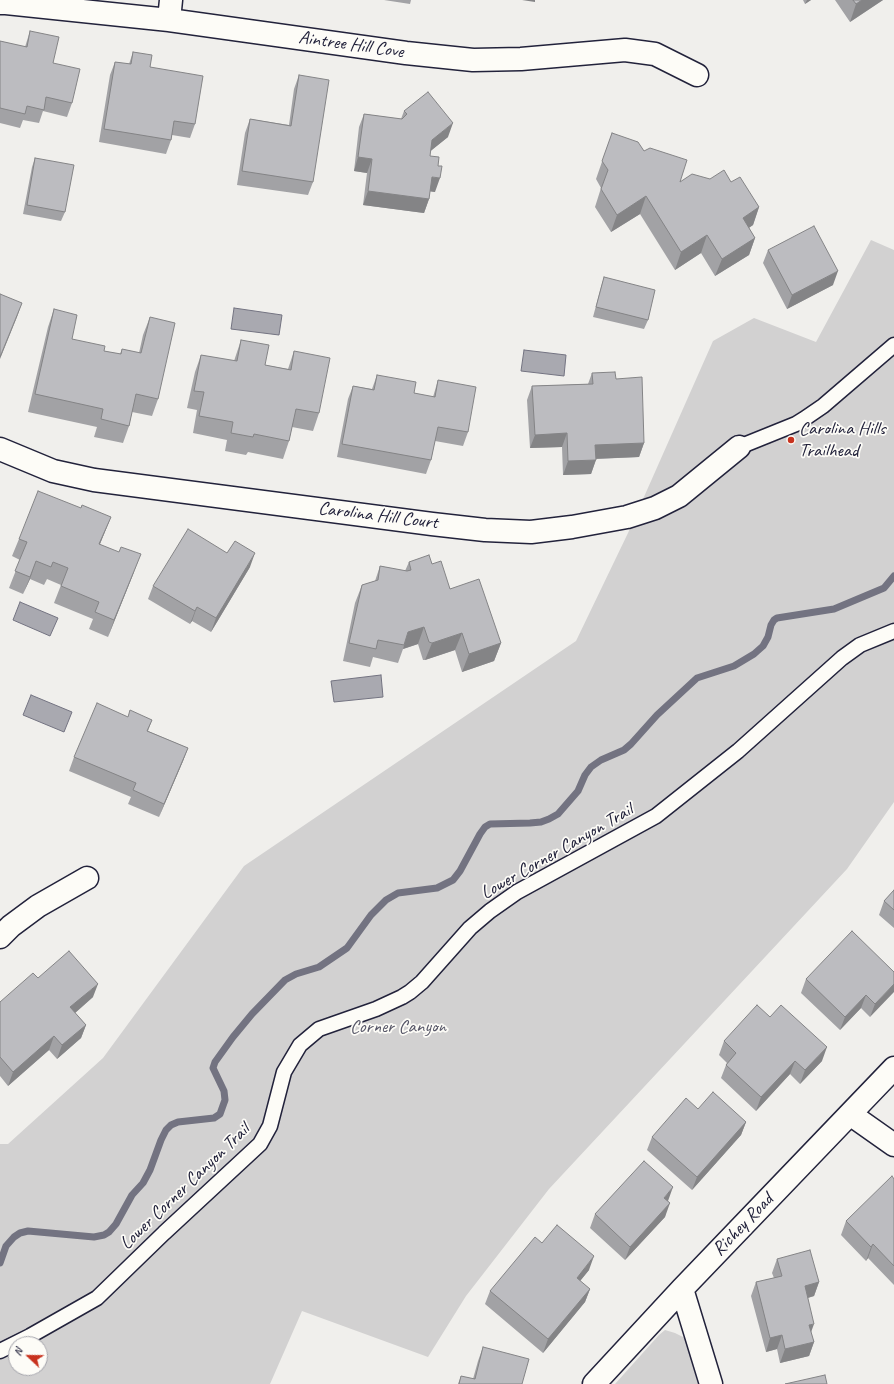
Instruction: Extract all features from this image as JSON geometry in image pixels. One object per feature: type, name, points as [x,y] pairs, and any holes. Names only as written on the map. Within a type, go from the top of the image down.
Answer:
[{"type":"street","name":"Aintree Hill Cove","points":[[0,3],[170,10],[406,53],[473,60],[521,59],[625,50],[655,54],[697,75]]},
{"type":"street","name":"Carolina Hill Court","points":[[0,449],[53,471],[94,480],[432,524],[485,530],[531,532],[572,527],[627,517],[655,508],[679,496],[739,447]]},
{"type":"street","points":[[0,937],[11,926],[38,906],[86,878]]},
{"type":"street","name":"Richey Road","points":[[594,1384],[682,1289],[894,1068]]},
{"type":"street","points":[[850,1114],[894,1144]]},
{"type":"street","points":[[682,1289],[711,1384]]},
{"type":"lane","points":[[739,447],[804,419],[824,406],[894,345]]},
{"type":"lane","name":"Lower Corner Canyon Trail","points":[[0,1350],[30,1336],[97,1298],[164,1233],[260,1144],[270,1126],[284,1072],[300,1045],[319,1029],[376,1008],[410,992],[422,982],[470,928],[490,911],[517,892],[656,816],[738,751],[842,658],[860,645],[894,630]]},
{"type":"green space","name":"Corner Canyon","points":[[871,240],[894,250],[894,802],[847,869],[549,1189],[466,1296],[428,1357],[302,1311],[270,1384],[0,1384],[0,1144],[8,1144],[103,1058],[244,866],[576,641],[628,533],[713,341],[754,318],[816,342]]},
{"type":"green space","points":[[665,1330],[685,1338],[698,1384],[615,1384],[659,1335]]},
{"type":"shaded area","points":[[234,308],[282,315],[279,335],[231,329]]},
{"type":"shaded area","points":[[524,350],[566,355],[564,376],[521,371]]},
{"type":"shaded area","points":[[20,602],[58,618],[50,636],[13,620]]},
{"type":"shaded area","points":[[381,675],[383,697],[334,702],[331,681]]},
{"type":"shaded area","points":[[31,695],[72,712],[64,732],[23,715]]},
{"type":"building","points":[[853,0],[862,0],[856,4]]},
{"type":"building","points":[[30,31],[59,37],[53,63],[80,69],[72,103],[46,97],[44,110],[27,106],[25,114],[0,108],[0,41],[27,47]]},
{"type":"building","points":[[133,52],[152,55],[150,67],[203,76],[195,124],[174,121],[171,140],[104,129],[115,62],[131,64]]},
{"type":"building","points":[[299,75],[329,80],[313,182],[242,171],[250,119],[291,126]]},
{"type":"building","points":[[428,92],[453,123],[432,140],[430,156],[439,157],[438,166],[442,166],[440,178],[432,177],[429,199],[368,191],[372,159],[358,157],[364,114],[402,119],[407,114],[404,111]]},
{"type":"building","points":[[612,133],[638,142],[644,151],[650,148],[687,160],[680,182],[692,174],[710,179],[724,170],[731,182],[740,177],[759,207],[743,218],[755,238],[722,259],[707,235],[681,252],[646,196],[617,215],[601,189],[608,170],[602,161]]},
{"type":"building","points":[[35,158],[74,165],[65,212],[27,205]]},
{"type":"building","points":[[814,226],[838,271],[792,295],[768,250]]},
{"type":"building","points":[[604,277],[655,290],[648,320],[596,307]]},
{"type":"building","points":[[0,294],[22,303],[0,357]]},
{"type":"building","points":[[54,309],[77,315],[72,339],[105,346],[104,351],[121,354],[122,349],[141,353],[150,317],[175,323],[158,399],[136,394],[129,426],[101,419],[103,409],[35,394]]},
{"type":"building","points":[[241,340],[269,345],[265,365],[291,370],[294,351],[330,358],[319,413],[296,409],[289,441],[254,434],[253,437],[231,433],[233,422],[199,416],[204,392],[194,391],[201,355],[237,361]]},
{"type":"building","points":[[615,372],[616,379],[642,377],[644,443],[595,445],[596,460],[568,461],[567,433],[535,435],[532,386],[593,384],[592,373]]},
{"type":"building","points":[[377,375],[416,382],[414,393],[435,397],[438,380],[476,387],[468,432],[438,427],[431,460],[342,444],[353,386],[374,390]]},
{"type":"building","points":[[38,491],[81,508],[82,505],[111,517],[99,544],[119,552],[121,547],[141,554],[114,620],[95,612],[99,602],[61,586],[68,568],[53,562],[51,567],[36,561],[30,577],[15,571],[27,542],[19,539]]},
{"type":"building","points":[[188,529],[227,553],[235,541],[255,553],[216,618],[197,607],[195,611],[153,586]]},
{"type":"building","points":[[429,555],[432,564],[441,561],[450,589],[479,579],[501,643],[469,654],[462,633],[432,643],[429,642],[424,627],[408,632],[404,645],[378,640],[376,649],[349,643],[362,585],[378,580],[380,566],[407,571],[411,570],[409,562]]},
{"type":"building","points":[[97,703],[128,717],[130,710],[152,720],[147,731],[188,748],[164,804],[133,790],[136,783],[74,757]]},
{"type":"building","points":[[894,890],[894,910],[884,901]]},
{"type":"building","points":[[852,931],[894,972],[894,984],[875,1004],[866,995],[845,1017],[806,979]]},
{"type":"building","points":[[69,951],[98,984],[70,1007],[86,1025],[62,1045],[54,1036],[13,1072],[0,1057],[0,1002],[33,973],[38,978]]},
{"type":"building","points":[[757,1005],[770,1017],[781,1005],[827,1047],[805,1070],[795,1061],[761,1097],[726,1065],[736,1053],[724,1041]]},
{"type":"building","points":[[713,1092],[746,1122],[697,1177],[652,1137],[686,1098],[698,1109]]},
{"type":"building","points":[[644,1161],[673,1187],[664,1198],[670,1203],[630,1247],[595,1214]]},
{"type":"building","points":[[892,1176],[894,1179],[894,1266],[873,1244],[871,1247],[846,1221]]},
{"type":"building","points":[[557,1225],[594,1256],[577,1278],[590,1289],[548,1339],[490,1291],[535,1237],[542,1243]]},
{"type":"building","points":[[810,1250],[819,1282],[805,1286],[814,1324],[809,1325],[814,1342],[785,1349],[782,1335],[770,1338],[756,1282],[782,1276],[777,1259]]},
{"type":"building","points":[[483,1347],[529,1359],[522,1384],[459,1384],[461,1376],[475,1379]]},
{"type":"building","points":[[825,1375],[827,1384],[785,1384]]},
{"type":"waterway","points":[[0,1263],[6,1246],[20,1233],[28,1231],[94,1237],[104,1235],[109,1232],[116,1224],[132,1195],[143,1183],[150,1170],[166,1130],[171,1125],[178,1122],[214,1118],[220,1114],[225,1100],[224,1091],[213,1068],[215,1062],[233,1037],[252,1014],[285,980],[296,974],[319,967],[347,948],[371,915],[386,900],[398,893],[437,888],[453,880],[460,871],[480,834],[485,827],[490,824],[541,822],[558,814],[578,791],[585,775],[591,767],[601,760],[624,750],[657,715],[697,678],[734,666],[754,654],[763,646],[768,637],[771,625],[777,618],[834,609],[884,588],[894,576]]},
{"type":"place","name":"Carolina Hills Trailhead","points":[[791,440]]}]
